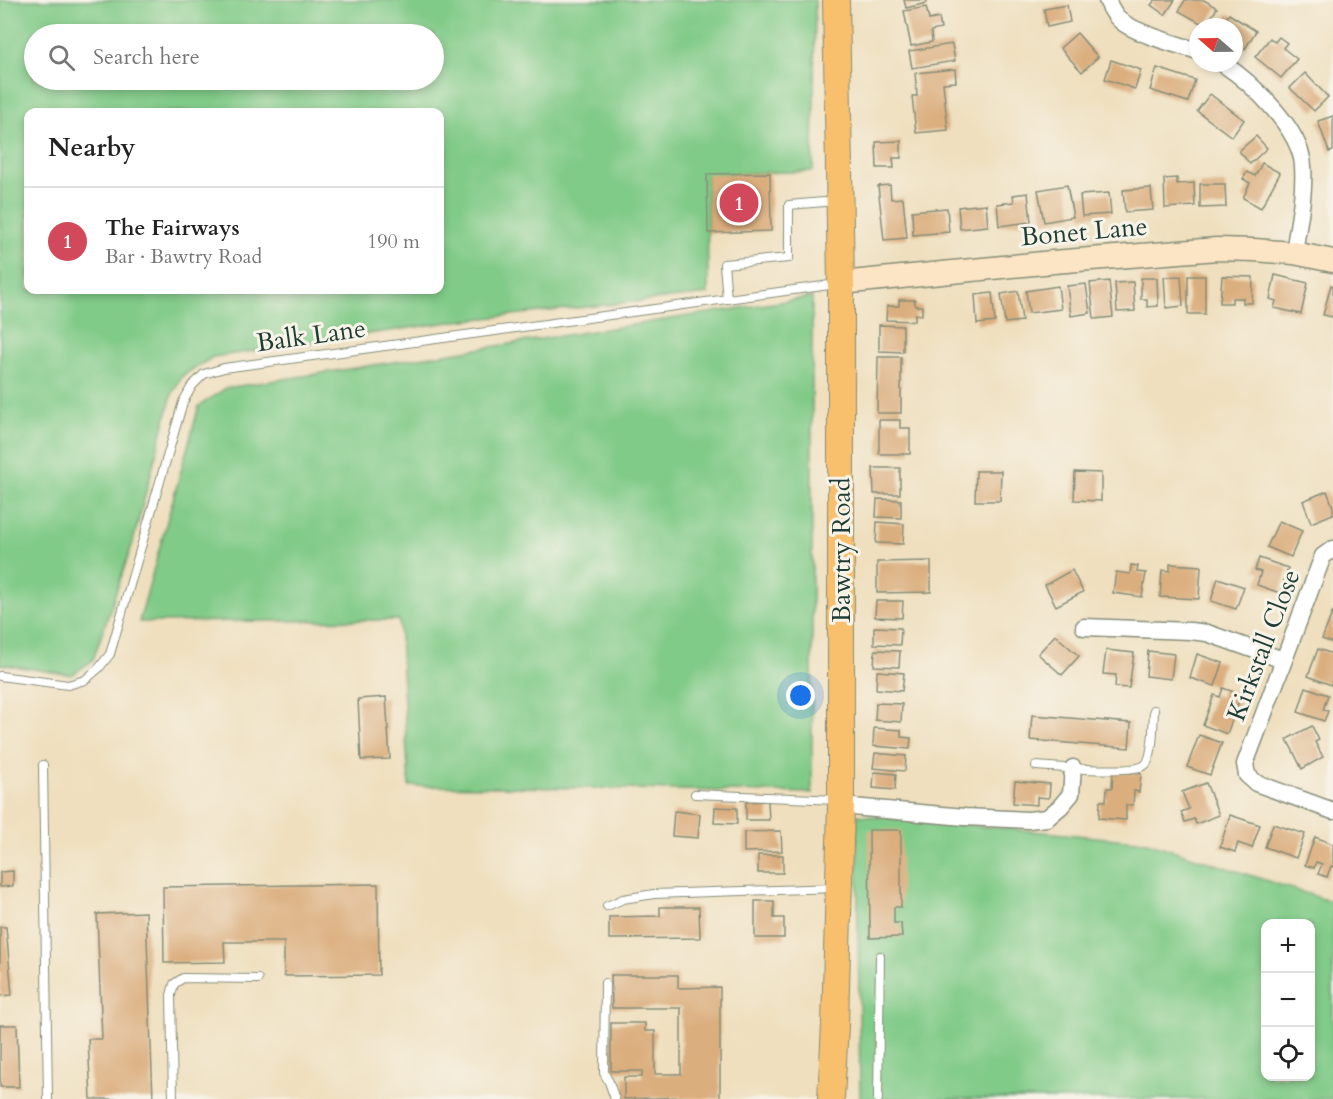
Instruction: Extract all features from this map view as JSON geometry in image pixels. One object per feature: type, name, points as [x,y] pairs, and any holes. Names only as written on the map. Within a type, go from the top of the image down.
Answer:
[{"type":"main road","name":"Bawtry Road","points":[[831,1099],[841,803],[841,284],[836,0]]},
{"type":"main road","name":"Bonet Lane","points":[[841,284],[1053,262],[1226,249],[1294,253],[1333,261]]},
{"type":"street","points":[[1107,0],[1119,20],[1132,28],[1189,48]]},
{"type":"street","points":[[1236,72],[1265,100],[1298,142],[1304,163],[1304,189],[1294,253]]},
{"type":"street","name":"Kirkstall Close","points":[[1333,549],[1323,556],[1245,764],[1247,775],[1256,783],[1333,811]]},
{"type":"street","points":[[1084,627],[1208,633],[1283,660]]},
{"type":"street","points":[[841,803],[986,818],[1028,820],[1047,818],[1071,794],[1073,768]]},
{"type":"lane","points":[[727,299],[724,264],[789,258],[789,205],[839,200]]},
{"type":"lane","name":"Balk Lane","points":[[0,676],[68,685],[85,680],[110,654],[183,402],[192,386],[204,374],[224,368],[841,284]]},
{"type":"lane","points":[[1036,766],[1137,768],[1145,764],[1150,754],[1154,710]]},
{"type":"lane","points":[[43,765],[48,1099]]},
{"type":"lane","points":[[694,794],[841,803]]},
{"type":"lane","points":[[607,906],[622,899],[654,894],[839,888]]},
{"type":"lane","points":[[878,1099],[880,956]]},
{"type":"lane","points":[[173,1099],[171,995],[174,984],[183,978],[258,979]]},
{"type":"lane","points":[[605,983],[604,1073],[615,1099]]},
{"type":"green space","points":[[0,0],[815,0],[813,171],[707,175],[708,294],[457,321],[213,357],[183,375],[172,394],[132,545],[93,660],[72,675],[0,664]]},
{"type":"green space","points":[[812,297],[812,793],[409,786],[399,620],[139,622],[199,406],[226,388]]},
{"type":"green space","points":[[857,815],[1147,842],[1333,902],[1333,1099],[860,1099]]},
{"type":"building","points":[[904,0],[927,0],[927,3],[906,8]]},
{"type":"building","points":[[1155,0],[1175,0],[1165,15],[1151,5]]},
{"type":"building","points":[[1185,0],[1204,0],[1217,8],[1211,18],[1192,18],[1179,11]]},
{"type":"building","points":[[1067,5],[1070,22],[1047,27],[1044,9]]},
{"type":"building","points":[[926,7],[929,20],[939,18],[941,29],[931,31],[932,42],[911,46],[904,11]]},
{"type":"building","points":[[1243,23],[1256,31],[1245,49],[1243,48]]},
{"type":"building","points":[[1077,33],[1098,57],[1082,72],[1060,48]]},
{"type":"building","points":[[1279,37],[1287,43],[1283,48],[1297,59],[1281,78],[1255,57],[1270,38],[1275,42]]},
{"type":"building","points":[[952,44],[955,61],[912,68],[909,51]]},
{"type":"building","points":[[1111,60],[1141,70],[1135,89],[1105,79]]},
{"type":"building","points":[[1157,68],[1195,80],[1188,102],[1150,90]]},
{"type":"building","points":[[955,69],[956,82],[943,83],[948,130],[916,133],[912,96],[917,96],[915,73]]},
{"type":"building","points":[[1305,73],[1328,97],[1314,111],[1290,88]]},
{"type":"building","points":[[1210,94],[1244,120],[1232,137],[1197,111]]},
{"type":"building","points":[[1333,116],[1333,151],[1329,152],[1318,121]]},
{"type":"building","points":[[1256,136],[1267,148],[1250,164],[1239,151]]},
{"type":"building","points":[[901,141],[901,158],[893,158],[894,168],[877,168],[876,142]]},
{"type":"building","points":[[1262,163],[1280,173],[1261,208],[1243,198],[1250,183],[1243,179],[1247,172],[1255,176]]},
{"type":"building","points":[[770,173],[771,231],[708,233],[707,174]]},
{"type":"building","points":[[1177,178],[1177,184],[1194,183],[1195,206],[1165,208],[1164,179]]},
{"type":"building","points":[[1200,184],[1225,184],[1226,207],[1200,208]]},
{"type":"building","points":[[890,185],[891,199],[903,198],[907,238],[884,240],[878,186]]},
{"type":"building","points":[[1067,185],[1073,217],[1044,222],[1038,190]]},
{"type":"building","points":[[1151,188],[1153,210],[1125,212],[1123,190]]},
{"type":"building","points":[[1028,193],[1031,222],[999,226],[997,204],[1014,202],[1013,195]]},
{"type":"building","points":[[1109,193],[1111,214],[1082,216],[1080,195]]},
{"type":"building","points":[[986,204],[988,226],[960,229],[958,207]]},
{"type":"building","points":[[947,208],[949,232],[913,235],[912,211]]},
{"type":"building","points":[[1275,275],[1308,283],[1301,314],[1274,308],[1276,301],[1270,299]]},
{"type":"building","points":[[1181,276],[1183,306],[1166,308],[1164,277]]},
{"type":"building","points":[[1188,276],[1205,276],[1205,314],[1188,314]]},
{"type":"building","points":[[1222,276],[1253,277],[1252,303],[1243,303],[1243,298],[1232,298],[1232,303],[1220,303]]},
{"type":"building","points":[[1141,278],[1157,278],[1158,306],[1147,307],[1147,299],[1141,299]]},
{"type":"building","points":[[1109,281],[1113,317],[1094,319],[1090,283]]},
{"type":"building","points":[[1133,282],[1135,311],[1117,312],[1115,283]]},
{"type":"building","points":[[1086,284],[1090,313],[1071,316],[1067,286]]},
{"type":"building","points":[[1331,285],[1333,286],[1333,317],[1323,315]]},
{"type":"building","points":[[1058,286],[1061,309],[1029,313],[1026,291]]},
{"type":"building","points":[[1018,291],[1022,321],[1005,323],[1001,294]]},
{"type":"building","points":[[992,293],[995,322],[977,324],[975,295]]},
{"type":"building","points":[[899,300],[915,300],[915,306],[922,306],[922,315],[915,314],[915,321],[886,320],[887,306],[899,306]]},
{"type":"building","points":[[879,325],[903,326],[903,352],[879,351]]},
{"type":"building","points":[[878,357],[901,357],[901,413],[877,413]]},
{"type":"building","points":[[879,420],[900,420],[900,428],[910,428],[910,454],[879,454]]},
{"type":"building","points":[[873,468],[900,468],[900,494],[874,494]]},
{"type":"building","points":[[976,471],[1001,471],[1000,501],[975,501]]},
{"type":"building","points":[[1075,472],[1101,473],[1101,501],[1074,500]]},
{"type":"building","points":[[1327,491],[1333,514],[1311,523],[1303,501]]},
{"type":"building","points":[[877,499],[901,500],[901,518],[876,517]]},
{"type":"building","points":[[1279,521],[1302,531],[1291,557],[1267,547]]},
{"type":"building","points":[[877,522],[904,524],[903,544],[876,543]]},
{"type":"building","points":[[1259,558],[1288,568],[1280,593],[1257,585],[1261,572],[1255,570]]},
{"type":"building","points":[[931,561],[931,592],[877,593],[877,562]]},
{"type":"building","points":[[1170,564],[1201,566],[1199,599],[1160,597],[1162,570],[1170,571]]},
{"type":"building","points":[[1131,565],[1138,566],[1137,572],[1146,573],[1142,597],[1113,593],[1116,572],[1130,574]]},
{"type":"building","points":[[1072,570],[1083,592],[1056,606],[1045,585]]},
{"type":"building","points":[[1218,578],[1244,587],[1236,609],[1211,601]]},
{"type":"building","points":[[876,601],[903,601],[902,618],[875,617]]},
{"type":"building","points":[[1333,611],[1333,643],[1322,639]]},
{"type":"building","points":[[874,627],[901,628],[900,645],[874,644]]},
{"type":"building","points":[[1055,635],[1079,656],[1062,675],[1038,654]]},
{"type":"building","points":[[1318,649],[1333,654],[1331,685],[1308,676]]},
{"type":"building","points":[[875,650],[900,651],[899,667],[874,666]]},
{"type":"building","points":[[1106,650],[1134,653],[1129,688],[1115,687],[1116,675],[1103,674]]},
{"type":"building","points":[[1148,651],[1174,654],[1171,679],[1146,676]]},
{"type":"building","points":[[1197,654],[1223,663],[1215,686],[1190,678]]},
{"type":"building","points":[[877,671],[904,673],[902,691],[876,689]]},
{"type":"building","points":[[1306,687],[1328,695],[1323,710],[1328,711],[1324,721],[1298,712]]},
{"type":"building","points":[[1223,688],[1241,695],[1227,734],[1203,725],[1214,695],[1220,697]]},
{"type":"building","points":[[386,697],[390,759],[361,760],[358,699]]},
{"type":"building","points":[[876,703],[902,704],[901,722],[875,720]]},
{"type":"building","points":[[1032,715],[1131,723],[1129,748],[1030,740]]},
{"type":"building","points":[[1312,726],[1319,740],[1315,742],[1323,757],[1302,769],[1287,739]]},
{"type":"building","points":[[874,728],[901,730],[901,737],[911,738],[910,749],[873,746]]},
{"type":"building","points":[[1199,735],[1222,743],[1210,775],[1187,767]]},
{"type":"building","points":[[875,753],[906,756],[905,771],[873,768]]},
{"type":"building","points":[[874,772],[896,774],[895,790],[873,788]]},
{"type":"building","points":[[1113,772],[1141,774],[1139,792],[1134,791],[1133,805],[1126,805],[1126,820],[1099,818],[1100,801],[1106,801],[1107,788],[1112,788]]},
{"type":"building","points":[[1015,781],[1050,784],[1049,798],[1037,797],[1037,805],[1013,803]]},
{"type":"building","points":[[1206,783],[1219,815],[1196,824],[1194,819],[1185,822],[1181,812],[1189,809],[1182,792]]},
{"type":"building","points":[[768,801],[769,820],[746,820],[746,802]]},
{"type":"building","points":[[715,807],[737,808],[737,824],[714,823]]},
{"type":"building","points":[[674,811],[700,814],[698,838],[672,836]]},
{"type":"building","points":[[1230,815],[1260,825],[1252,848],[1238,843],[1235,852],[1220,847]]},
{"type":"building","points":[[1273,824],[1305,834],[1296,858],[1265,847]]},
{"type":"building","points":[[869,830],[901,830],[901,907],[894,907],[894,923],[901,923],[902,937],[870,938]]},
{"type":"building","points":[[781,831],[782,851],[744,852],[744,832]]},
{"type":"building","points":[[1315,837],[1333,844],[1333,867],[1331,866],[1327,877],[1318,874],[1322,864],[1316,862],[1314,868],[1305,865]]},
{"type":"building","points":[[758,855],[783,855],[783,873],[758,873]]},
{"type":"building","points":[[13,871],[13,886],[0,887],[0,872]]},
{"type":"building","points":[[378,884],[379,975],[284,976],[284,942],[224,942],[225,962],[164,963],[163,887]]},
{"type":"building","points":[[755,901],[774,901],[774,918],[784,918],[784,938],[755,938]]},
{"type":"building","points":[[660,907],[699,907],[700,938],[609,939],[609,917],[660,916]]},
{"type":"building","points":[[146,912],[153,1099],[91,1099],[88,1039],[102,1039],[97,914]]},
{"type":"building","points":[[0,927],[6,927],[12,995],[0,996]]},
{"type":"building","points":[[611,975],[678,975],[678,988],[720,987],[720,1099],[681,1099],[681,1097],[624,1099],[624,1077],[642,1077],[642,1071],[611,1071],[611,1023],[645,1023],[645,1031],[655,1031],[655,1074],[681,1074],[681,1008],[612,1008]]},
{"type":"building","points":[[0,1025],[17,1025],[19,1087],[0,1087]]},
{"type":"place","name":"The Fairways","points":[[739,203]]}]
